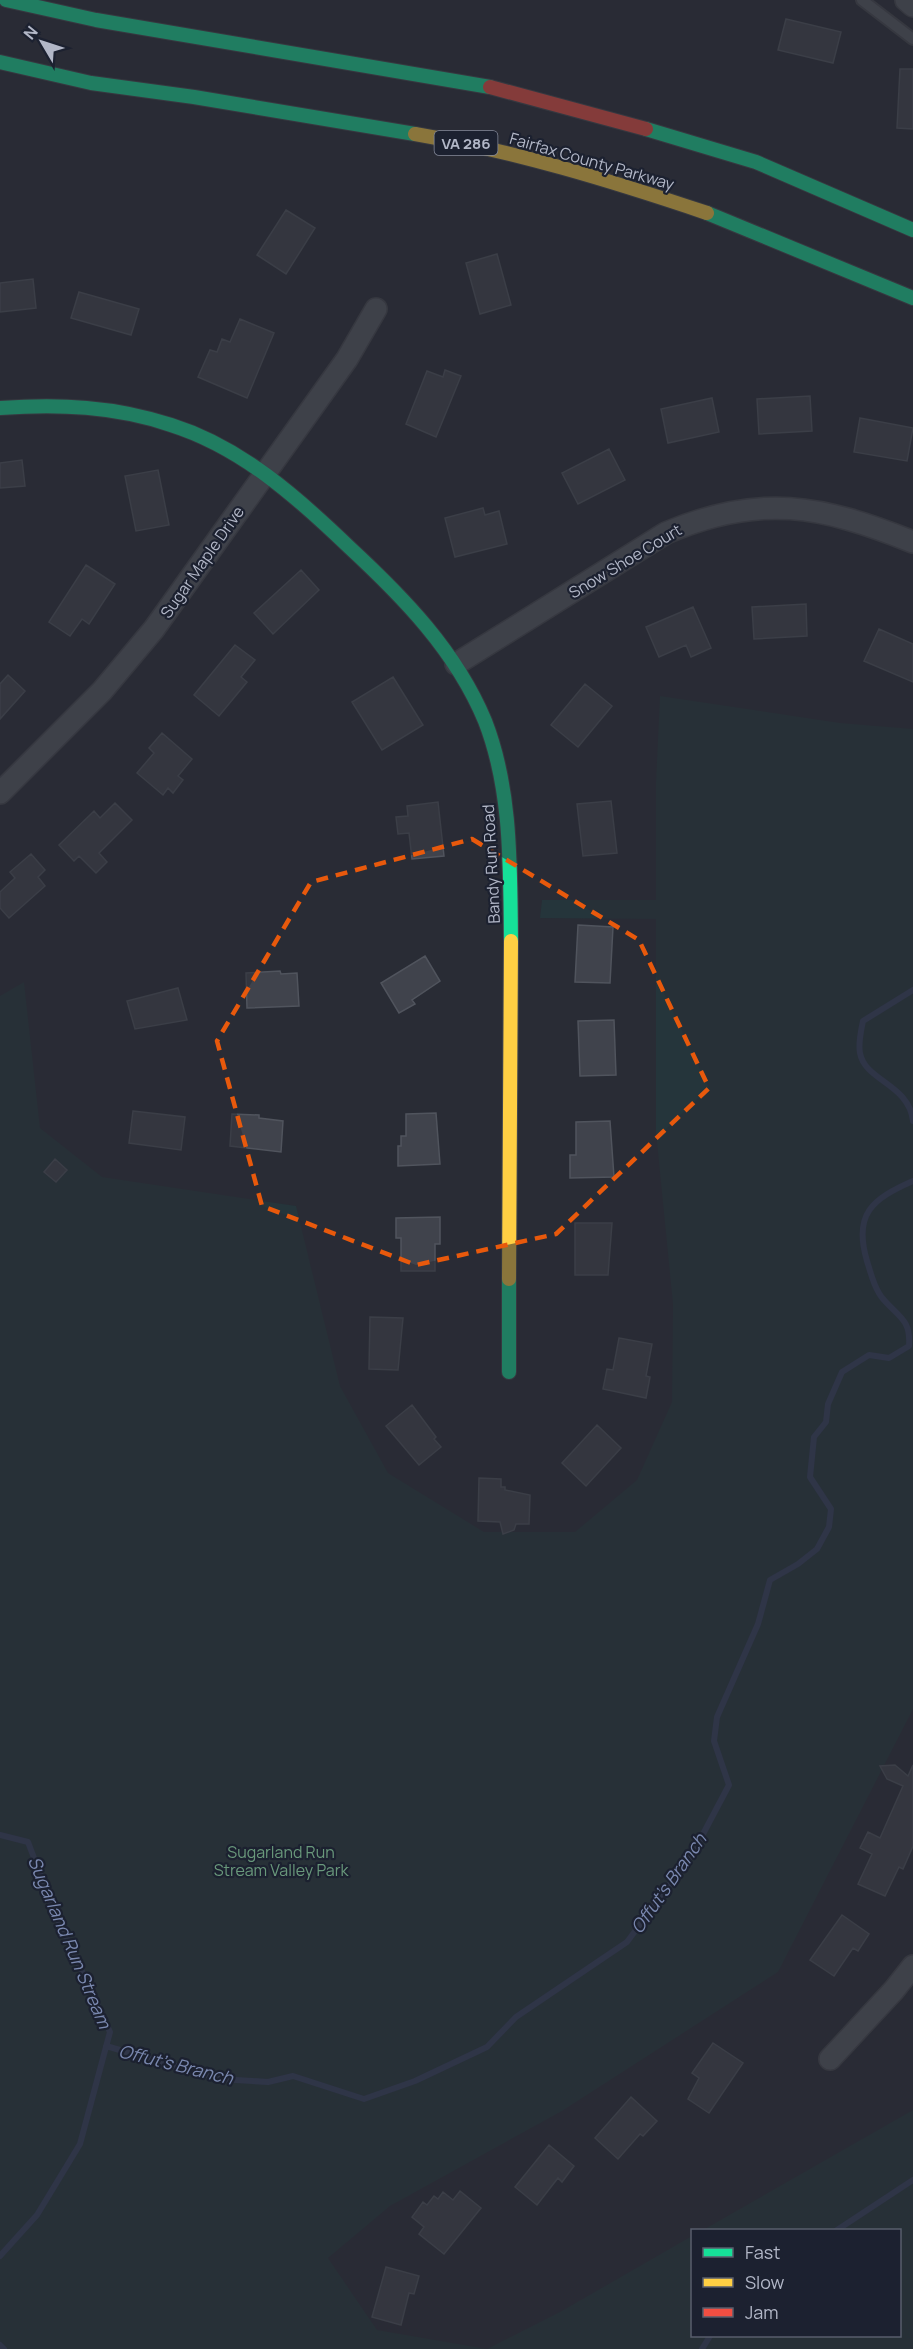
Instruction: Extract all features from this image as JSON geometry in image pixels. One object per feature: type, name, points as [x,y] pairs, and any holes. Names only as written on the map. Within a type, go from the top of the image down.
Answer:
[{"type":"main road","points":[[6,0],[96,20],[467,81],[583,110],[756,162],[913,230]]},
{"type":"main road","name":"Fairfax County Parkway","points":[[0,62],[91,83],[194,97],[471,144],[627,186],[727,220],[913,298]]},
{"type":"main road","name":"Bandy Run Road","points":[[0,408],[71,404],[112,409],[152,417],[224,447],[265,473],[306,506],[411,605],[456,664],[474,698],[491,739],[503,784],[509,830],[512,1032],[508,1188],[509,1371]]},
{"type":"street","points":[[906,0],[913,6]]},
{"type":"street","name":"Sugar Maple Drive","points":[[0,793],[102,691],[154,629],[347,359],[376,309]]},
{"type":"street","name":"Snow Shoe Court","points":[[456,664],[666,533],[700,519],[731,510],[797,508],[831,513],[913,542]]},
{"type":"street","points":[[830,2059],[894,1990],[913,1966]]},
{"type":"lane","points":[[862,0],[913,39]]},
{"type":"highlighted area","points":[[472,839],[639,940],[709,1088],[556,1234],[416,1265],[262,1206],[217,1041],[311,882]]},
{"type":"green space","name":"Sugarland Run Stream Valley Park","points":[[660,696],[840,723],[913,729],[913,1709],[778,1972],[562,2111],[390,2206],[328,2258],[377,2330],[487,2349],[0,2349],[0,996],[24,982],[40,1128],[102,1177],[296,1206],[340,1386],[388,1473],[484,1532],[575,1532],[637,1480],[672,1402],[673,1304],[656,1132],[656,919],[540,918],[542,900],[656,900],[656,782]]},
{"type":"green space","points":[[913,2110],[913,2349],[487,2349],[560,2312],[691,2237],[691,2337],[901,2337],[901,2229],[705,2229]]},
{"type":"building","points":[[786,19],[841,32],[833,63],[778,50]]},
{"type":"building","points":[[900,69],[913,69],[913,129],[897,128]]},
{"type":"building","points":[[286,210],[315,228],[286,274],[257,255]]},
{"type":"building","points":[[497,254],[511,305],[480,314],[466,263]]},
{"type":"building","points":[[33,279],[36,308],[0,312],[0,283]]},
{"type":"building","points":[[79,292],[139,309],[131,335],[71,318]]},
{"type":"building","points":[[240,319],[274,333],[247,398],[198,377],[210,350],[217,352],[222,339],[230,342]]},
{"type":"building","points":[[445,370],[461,376],[436,437],[406,424],[427,371],[443,377]]},
{"type":"building","points":[[810,396],[812,431],[759,434],[757,399]]},
{"type":"building","points":[[712,398],[719,432],[668,443],[661,409]]},
{"type":"building","points":[[860,418],[913,428],[907,461],[854,452]]},
{"type":"building","points":[[609,449],[625,480],[578,504],[562,473]]},
{"type":"building","points":[[22,460],[25,486],[0,488],[0,463]]},
{"type":"building","points":[[158,470],[169,525],[136,531],[125,476]]},
{"type":"building","points":[[483,508],[485,515],[499,511],[507,544],[455,557],[445,518]]},
{"type":"building","points":[[86,565],[115,584],[89,624],[82,619],[70,636],[49,622]]},
{"type":"building","points":[[301,570],[319,590],[273,634],[254,613]]},
{"type":"building","points":[[806,604],[807,636],[754,639],[752,607]]},
{"type":"building","points":[[693,607],[711,648],[691,657],[686,645],[659,657],[646,627]]},
{"type":"building","points":[[879,629],[913,644],[913,682],[864,661]]},
{"type":"building","points":[[235,645],[255,660],[241,677],[247,682],[219,716],[194,695]]},
{"type":"building","points":[[8,675],[25,691],[0,719],[0,684]]},
{"type":"building","points":[[393,677],[423,725],[382,750],[352,702]]},
{"type":"building","points":[[585,684],[612,706],[578,747],[551,725]]},
{"type":"building","points":[[162,733],[192,759],[178,776],[183,780],[173,793],[168,788],[163,795],[137,773],[154,753],[149,748]]},
{"type":"building","points":[[611,801],[617,853],[583,856],[577,804]]},
{"type":"building","points":[[438,802],[444,856],[412,859],[409,833],[398,834],[396,817],[408,816],[407,806]]},
{"type":"building","points":[[115,803],[132,820],[99,853],[107,862],[96,873],[79,856],[74,861],[59,845],[94,811],[100,818]]},
{"type":"building","points":[[31,854],[45,870],[38,877],[45,886],[9,918],[0,908],[0,892],[15,878],[10,872]]},
{"type":"building","points":[[578,925],[613,927],[610,983],[575,982]]},
{"type":"building","points":[[425,956],[440,981],[412,1000],[415,1004],[399,1013],[381,983]]},
{"type":"building","points":[[280,971],[281,974],[297,973],[299,1006],[247,1008],[246,973]]},
{"type":"building","points":[[178,988],[187,1020],[135,1029],[127,1001]]},
{"type":"building","points":[[614,1020],[616,1075],[580,1076],[578,1021]]},
{"type":"building","points":[[133,1111],[185,1117],[181,1150],[129,1143]]},
{"type":"building","points":[[436,1113],[440,1164],[398,1166],[398,1146],[401,1146],[401,1136],[406,1136],[406,1114]]},
{"type":"building","points":[[232,1114],[259,1115],[259,1118],[283,1121],[281,1152],[230,1146]]},
{"type":"building","points":[[610,1121],[614,1177],[570,1178],[570,1155],[576,1155],[576,1122]]},
{"type":"building","points":[[55,1159],[67,1170],[56,1182],[44,1172]]},
{"type":"building","points":[[440,1217],[440,1244],[435,1244],[435,1271],[401,1271],[401,1238],[396,1238],[396,1218]]},
{"type":"building","points":[[575,1223],[612,1223],[608,1275],[575,1275]]},
{"type":"building","points":[[370,1317],[403,1318],[398,1370],[369,1369]]},
{"type":"building","points":[[619,1338],[652,1344],[646,1376],[650,1377],[646,1398],[603,1389],[607,1369],[613,1370]]},
{"type":"building","points":[[412,1405],[441,1447],[419,1465],[386,1426]]},
{"type":"building","points":[[597,1425],[621,1448],[586,1486],[562,1463]]},
{"type":"building","points":[[479,1478],[501,1479],[501,1487],[505,1487],[505,1490],[530,1495],[529,1524],[516,1524],[514,1530],[503,1534],[500,1522],[478,1521]]},
{"type":"building","points":[[895,1765],[908,1776],[913,1765],[913,1846],[903,1869],[899,1867],[885,1896],[858,1884],[872,1854],[860,1848],[868,1832],[880,1838],[903,1786],[887,1779],[880,1766]]},
{"type":"building","points":[[842,1915],[869,1934],[858,1951],[853,1948],[834,1976],[810,1960]]},
{"type":"building","points":[[713,2043],[743,2063],[709,2113],[688,2099],[699,2078],[692,2073]]},
{"type":"building","points":[[631,2097],[657,2121],[643,2136],[640,2134],[618,2159],[595,2138]]},
{"type":"building","points":[[549,2145],[574,2166],[562,2182],[558,2178],[537,2205],[515,2187]]},
{"type":"building","points":[[460,2191],[481,2208],[444,2254],[419,2234],[424,2227],[412,2217],[423,2202],[427,2205],[434,2196],[438,2199],[443,2192],[453,2200]]},
{"type":"building","points":[[386,2267],[419,2276],[414,2294],[409,2293],[401,2325],[372,2317]]},
{"type":"waterway","name":"Offut's Branch","points":[[913,990],[863,1021],[859,1045],[864,1062],[904,1099],[913,1121]]},
{"type":"waterway","name":"Offut's Branch","points":[[106,2046],[220,2079],[268,2082],[293,2076],[364,2099],[415,2081],[487,2047],[516,2017],[627,1942],[693,1853],[729,1785],[714,1741],[717,1717],[758,1624],[770,1580],[798,1564],[817,1549],[829,1527],[831,1509],[810,1477],[814,1437],[826,1422],[828,1404],[842,1372],[869,1355],[889,1358],[909,1346],[906,1325],[881,1296],[874,1282],[863,1245],[863,1231],[869,1210],[887,1194],[913,1181]]},
{"type":"waterway","name":"Sugarland Run Stream","points":[[0,1835],[28,1842],[54,1911],[110,2032],[80,2144],[37,2215],[0,2256]]},
{"type":"waterway","name":"Sugarland Run Stream","points":[[839,2229],[913,2180]]},
{"type":"waterway","name":"Sugarland Run Stream","points":[[702,2349],[709,2337]]},
{"type":"waterway","points":[[0,2345],[4,2349]]},
{"type":"traffic: fast","points":[[6,0],[96,20],[490,87]]},
{"type":"traffic: fast","points":[[0,62],[91,83],[194,97],[415,134]]},
{"type":"traffic: fast","points":[[646,129],[756,162],[913,230]]},
{"type":"traffic: fast","points":[[707,213],[913,298]]},
{"type":"traffic: fast","points":[[0,408],[44,406],[107,410],[150,419],[197,435],[221,446],[267,475],[329,528],[389,585],[426,626],[459,671],[485,721],[494,747],[508,830],[511,941]]},
{"type":"traffic: fast","points":[[509,1279],[509,1372]]},
{"type":"traffic: slow","points":[[415,134],[489,149],[563,168],[707,213]]},
{"type":"traffic: slow","points":[[509,1279],[511,941]]},
{"type":"traffic: jam","points":[[490,87],[646,129]]}]
